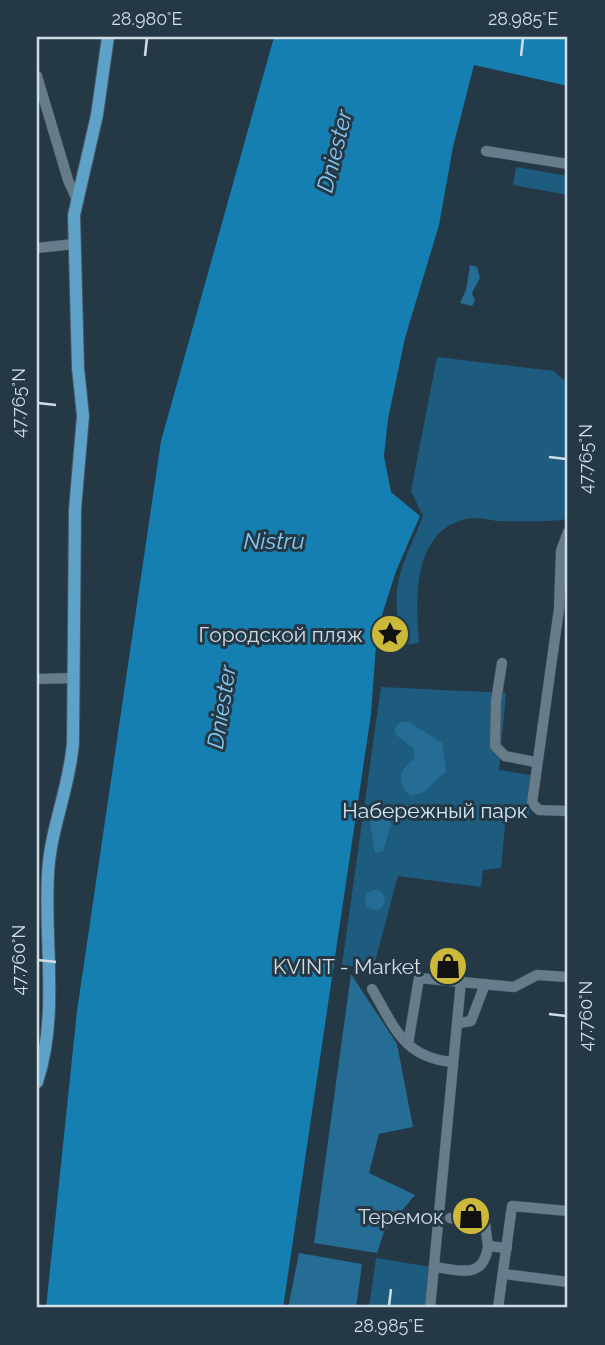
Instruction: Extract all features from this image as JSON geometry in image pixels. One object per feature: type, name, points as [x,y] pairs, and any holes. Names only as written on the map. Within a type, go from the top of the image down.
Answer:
[{"type":"main road","points":[[37,1082],[44,1051],[49,1001],[48,874],[71,768],[75,509],[83,416],[78,368],[74,244],[77,200],[97,115],[108,37]]},
{"type":"street","points":[[37,76],[68,180],[77,200]]},
{"type":"street","points":[[486,152],[568,164]]},
{"type":"street","points":[[37,248],[74,244]]},
{"type":"street","points":[[568,532],[561,551],[558,609],[535,762],[532,803],[534,807],[568,811]]},
{"type":"street","points":[[502,663],[496,701],[495,746],[505,756],[535,762]]},
{"type":"street","points":[[37,679],[73,678]]},
{"type":"street","points":[[408,1044],[417,979],[514,987],[537,975],[568,977]]},
{"type":"street","points":[[430,1308],[461,981]]},
{"type":"street","points":[[459,1023],[471,1021],[485,984]]},
{"type":"street","points":[[372,989],[408,1044],[423,1057],[453,1062]]},
{"type":"street","points":[[498,1308],[505,1274],[512,1206],[568,1211]]},
{"type":"street","points":[[434,1268],[472,1270],[481,1266],[486,1258],[488,1246],[485,1224],[450,1218]]},
{"type":"street","points":[[488,1246],[507,1248]]},
{"type":"street","points":[[505,1274],[568,1282]]},
{"type":"green space","points":[[516,167],[568,176],[568,195],[513,185]]},
{"type":"green space","points":[[437,357],[554,371],[568,384],[568,519],[516,522],[474,518],[448,526],[435,538],[426,553],[421,570],[417,608],[419,643],[403,645],[397,592],[403,565],[423,516],[411,491]]},
{"type":"green space","name":"Набережный парк","points":[[381,687],[506,693],[499,770],[530,775],[529,818],[506,817],[501,868],[483,870],[481,887],[398,876],[373,969],[342,965]]},
{"type":"green space","points":[[376,1258],[431,1267],[427,1308],[369,1308]]},
{"type":"shaded area","points":[[470,265],[477,267],[480,278],[472,293],[475,301],[472,306],[460,303],[466,290]]},
{"type":"shaded area","points":[[401,722],[409,722],[442,743],[446,771],[424,792],[410,796],[401,776],[405,767],[414,759],[414,749],[395,734],[395,728]]},
{"type":"shaded area","points":[[385,812],[391,824],[383,851],[375,853],[370,822],[376,814]]},
{"type":"shaded area","points":[[371,890],[379,890],[385,900],[379,910],[371,910],[365,904],[365,896]]},
{"type":"shaded area","points":[[351,974],[397,1044],[413,1127],[379,1134],[369,1173],[415,1195],[384,1232],[377,1253],[314,1243]]},
{"type":"shaded area","points":[[299,1253],[362,1264],[356,1308],[288,1308]]},
{"type":"water","name":"Nistru","points":[[274,37],[568,37],[568,86],[474,65],[453,147],[439,225],[405,338],[388,419],[384,456],[391,492],[420,516],[396,571],[377,631],[371,714],[283,1308],[46,1308],[77,1011],[161,441]]},
{"type":"place","name":"Городской пляж","points":[[390,634]]},
{"type":"place","name":"KVINT - Market","points":[[448,966]]},
{"type":"place","name":"Теремок","points":[[471,1216]]},
{"type":"water label","name":"Dniester","points":[[334,151]]},
{"type":"water label","name":"Dniester","points":[[221,707]]}]
